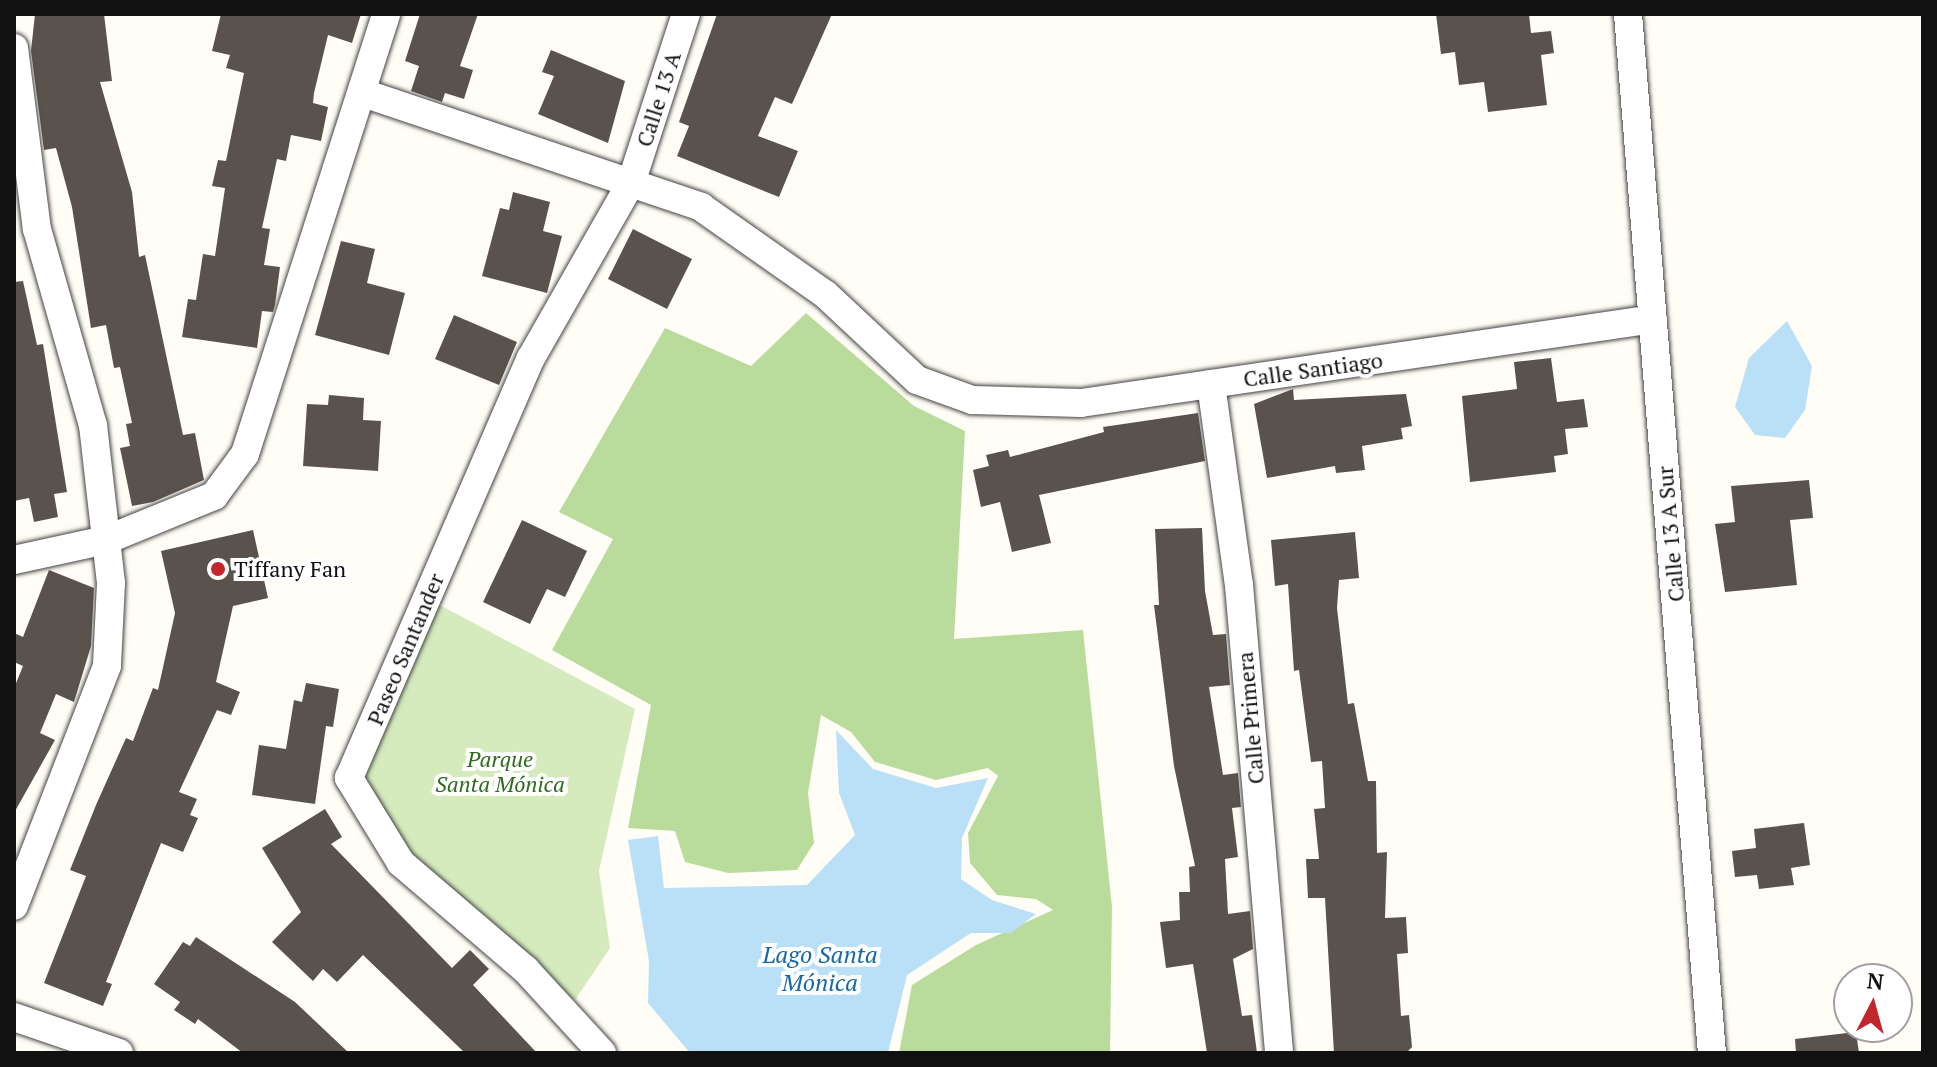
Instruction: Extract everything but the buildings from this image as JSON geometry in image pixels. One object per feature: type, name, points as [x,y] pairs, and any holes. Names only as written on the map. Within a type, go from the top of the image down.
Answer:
[{"type":"street","points":[[14,560],[106,540],[214,496],[245,454],[386,14]]},
{"type":"street","name":"Calle 13 A","points":[[631,183],[686,14]]},
{"type":"street","name":"Calle 13 A Sur","points":[[1628,14],[1712,1053]]},
{"type":"street","points":[[14,48],[37,229],[93,425],[111,583],[107,666],[14,906]]},
{"type":"street","name":"Calle Santiago","points":[[363,93],[701,207],[825,294],[917,380],[972,400],[1081,403],[1653,319]]},
{"type":"street","name":"Paseo Santander","points":[[602,1053],[526,970],[401,863],[349,778],[531,358],[631,183]]},
{"type":"street","name":"Calle Primera","points":[[1211,384],[1239,585],[1279,1053]]},
{"type":"street","points":[[14,1017],[119,1053]]},
{"type":"green space","points":[[806,313],[914,406],[965,431],[954,639],[1083,630],[1112,907],[1110,1053],[899,1053],[912,985],[976,945],[1053,910],[1036,899],[997,895],[970,863],[968,833],[998,776],[988,768],[936,780],[875,762],[851,732],[821,715],[808,793],[814,843],[797,870],[728,873],[685,862],[675,831],[628,828],[651,705],[552,650],[613,539],[559,512],[665,328],[751,366]]},
{"type":"green space","name":"Parque Santa Mónica","points":[[436,603],[635,709],[599,871],[610,948],[575,1000],[412,859],[363,773]]},
{"type":"water","points":[[1787,321],[1812,366],[1805,410],[1785,438],[1755,435],[1735,407],[1749,358]]},
{"type":"water","name":"Lago Santa Mónica","points":[[836,730],[873,769],[936,788],[988,778],[962,838],[961,879],[992,900],[1036,914],[1011,933],[971,933],[907,975],[888,1053],[690,1053],[648,1003],[649,961],[628,840],[658,836],[664,888],[807,885],[855,835],[839,793]]},
{"type":"place","name":"Tiffany Fan","points":[[218,569]]}]
